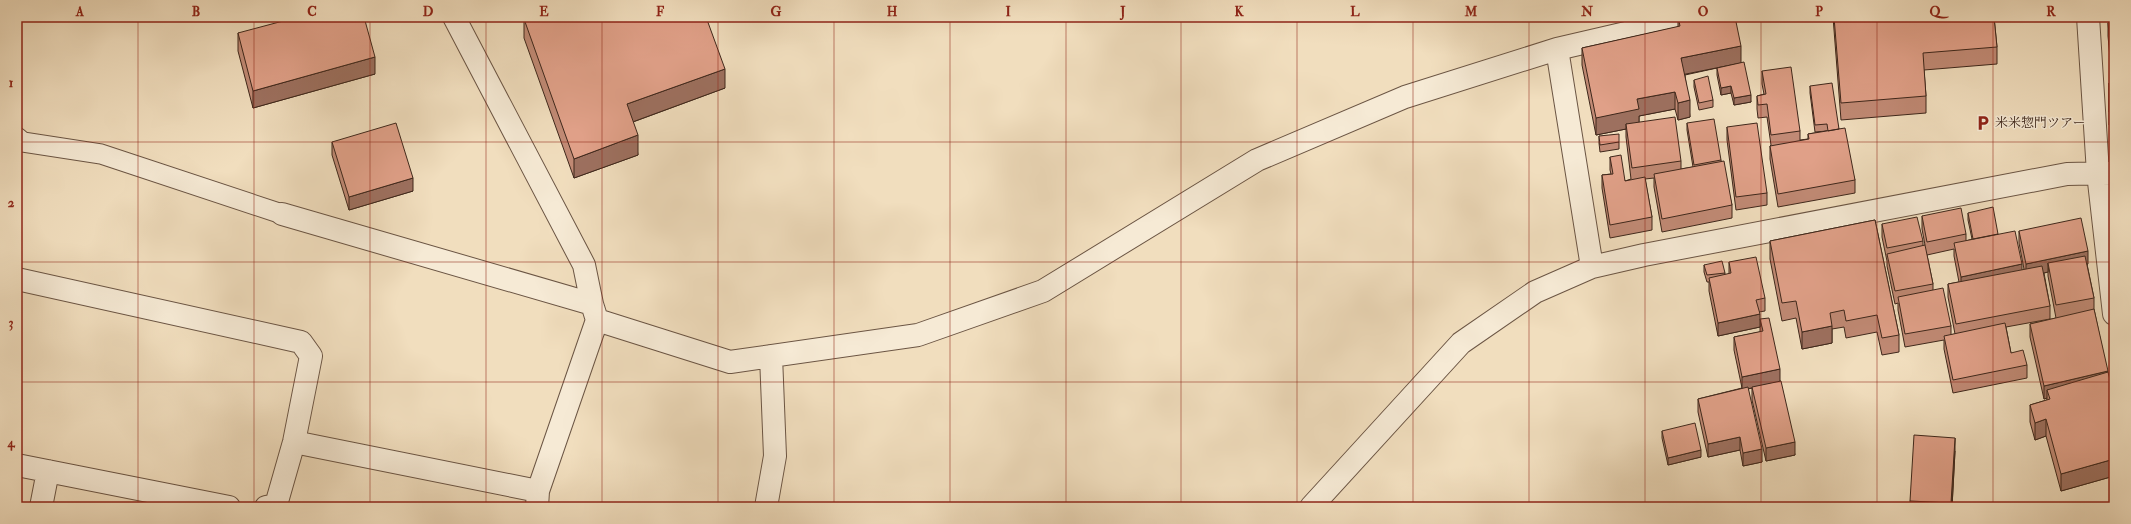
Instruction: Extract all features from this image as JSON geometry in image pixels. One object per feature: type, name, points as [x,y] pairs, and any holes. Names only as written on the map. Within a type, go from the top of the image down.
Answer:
[{"type":"street","points":[[294,442],[538,499],[594,312],[584,265],[454,17]]},
{"type":"street","points":[[282,214],[594,312],[730,362],[918,335],[1044,291],[1257,160],[1405,97],[1558,50],[1695,17]]},
{"type":"street","points":[[2088,17],[2106,173],[2114,314]]},
{"type":"street","points":[[1558,50],[1592,267]]},
{"type":"street","points":[[1311,507],[1461,343],[1535,292],[1592,267],[1644,255],[2067,174],[2106,173]]},
{"type":"street","points":[[17,279],[301,342],[311,356],[294,442],[276,505],[266,507]]},
{"type":"street","points":[[766,507],[775,456],[771,356]]},
{"type":"street","points":[[17,465],[229,507]]},
{"type":"street","points":[[41,507],[48,471]]},
{"type":"lane","points":[[17,137],[23,142],[101,154],[282,214]]},
{"type":"building","points":[[298,17],[364,17],[375,57],[253,91],[238,33]]},
{"type":"building","points":[[528,17],[706,17],[725,69],[627,104],[638,135],[574,159],[524,19]]},
{"type":"building","points":[[1678,17],[1735,17],[1741,46],[1681,58],[1690,100],[1678,103],[1675,92],[1637,99],[1639,109],[1596,118],[1582,48],[1680,26]]},
{"type":"building","points":[[1834,17],[1994,17],[1997,47],[1923,53],[1926,96],[1841,103]]},
{"type":"building","points":[[2110,17],[2114,17],[2114,66],[2112,66],[2108,23]]},
{"type":"building","points":[[1744,62],[1751,95],[1734,98],[1731,86],[1721,88],[1717,68]]},
{"type":"building","points":[[1791,67],[1800,131],[1771,135],[1767,104],[1758,105],[1757,96],[1766,94],[1762,71]]},
{"type":"building","points":[[1708,76],[1713,100],[1699,103],[1694,80]]},
{"type":"building","points":[[1832,83],[1839,129],[1828,131],[1827,124],[1815,125],[1810,86]]},
{"type":"building","points":[[2109,83],[2114,83],[2114,112],[2109,112]]},
{"type":"building","points":[[1675,117],[1681,161],[1632,168],[1626,124]]},
{"type":"building","points":[[1714,119],[1721,160],[1694,165],[1687,123]]},
{"type":"building","points":[[396,123],[413,178],[349,197],[332,142]]},
{"type":"building","points":[[1757,123],[1767,193],[1736,197],[1727,127]]},
{"type":"building","points":[[1845,128],[1855,180],[1778,194],[1770,146],[1809,139],[1808,134]]},
{"type":"building","points":[[1619,134],[1619,142],[1600,145],[1599,136]]},
{"type":"building","points":[[1621,155],[1625,181],[1645,177],[1652,217],[1610,225],[1602,175],[1613,174],[1610,157]]},
{"type":"building","points":[[1724,161],[1732,205],[1662,219],[1654,174]]},
{"type":"building","points":[[1993,207],[1998,234],[1973,239],[1968,213]]},
{"type":"building","points":[[1961,208],[1966,234],[1927,242],[1922,216]]},
{"type":"building","points":[[1917,217],[1923,241],[1887,248],[1882,224]]},
{"type":"building","points":[[2081,218],[2088,251],[2026,264],[2019,231]]},
{"type":"building","points":[[1875,220],[1899,335],[1882,338],[1877,315],[1846,321],[1844,310],[1830,313],[1832,326],[1802,332],[1796,301],[1782,303],[1770,241]]},
{"type":"building","points":[[2015,231],[2022,264],[1961,277],[1954,243]]},
{"type":"building","points":[[1925,245],[1933,284],[1895,291],[1887,254]]},
{"type":"building","points":[[2085,256],[2094,298],[2056,305],[2048,263]]},
{"type":"building","points":[[1756,257],[1765,298],[1756,300],[1760,314],[1718,323],[1709,278],[1731,273],[1729,262]]},
{"type":"building","points":[[1722,261],[1725,273],[1707,275],[1704,265]]},
{"type":"building","points":[[2042,266],[2050,306],[1956,324],[1948,284]]},
{"type":"building","points":[[1943,288],[1951,326],[1905,334],[1898,297]]},
{"type":"building","points":[[2094,309],[2108,371],[2044,386],[2030,324]]},
{"type":"building","points":[[1769,318],[1780,369],[1742,377],[1734,337],[1763,331],[1760,319]]},
{"type":"building","points":[[2005,323],[2011,353],[2023,350],[2027,365],[1953,380],[1944,336]]},
{"type":"building","points":[[2108,372],[2114,396],[2114,459],[2061,474],[2046,419],[2035,423],[2030,405],[2050,399],[2047,390]]},
{"type":"building","points":[[1781,381],[1795,442],[1766,448],[1752,387]]},
{"type":"building","points":[[1748,387],[1762,449],[1743,453],[1740,437],[1708,444],[1698,399]]},
{"type":"building","points":[[1695,423],[1701,450],[1668,458],[1662,431]]},
{"type":"building","points":[[1914,435],[1955,438],[1951,503],[1910,501]]},
{"type":"place","name":"米米惣門ツアー","points":[[1983,123]]}]
